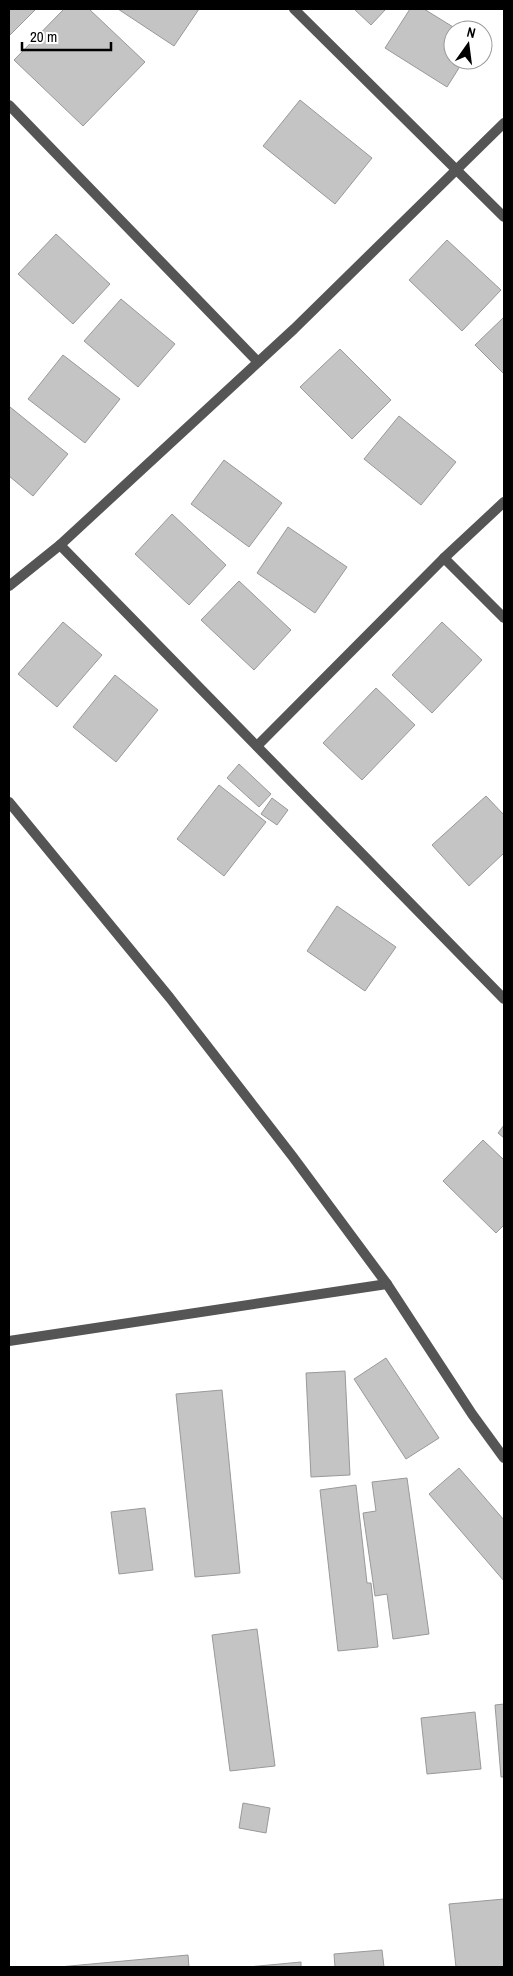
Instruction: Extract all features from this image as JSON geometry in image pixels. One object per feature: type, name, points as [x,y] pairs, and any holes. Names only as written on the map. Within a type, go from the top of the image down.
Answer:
[{"type":"street","points":[[294,9],[504,217]]},
{"type":"street","points":[[9,104],[258,362]]},
{"type":"street","points":[[9,586],[60,545],[258,362],[504,123]]},
{"type":"street","points":[[257,746],[444,558],[504,502]]},
{"type":"street","points":[[60,545],[504,999]]},
{"type":"street","points":[[444,558],[504,618]]},
{"type":"street","points":[[9,802],[170,998],[293,1157],[387,1284],[472,1414],[504,1458]]},
{"type":"street","points":[[9,1341],[387,1284]]},
{"type":"building","points":[[9,9],[36,9],[9,36]]},
{"type":"building","points":[[64,9],[89,9],[145,62],[83,126],[14,60]]},
{"type":"building","points":[[118,9],[199,9],[174,46]]},
{"type":"building","points":[[354,9],[386,9],[371,25]]},
{"type":"building","points":[[410,9],[424,9],[443,21],[443,70],[458,70],[447,87],[385,48]]},
{"type":"building","points":[[300,100],[372,158],[335,204],[263,146]]},
{"type":"building","points":[[56,234],[110,284],[73,324],[18,274]]},
{"type":"building","points":[[447,240],[501,290],[462,331],[409,280]]},
{"type":"building","points":[[121,299],[175,344],[138,387],[84,341]]},
{"type":"building","points":[[504,317],[504,374],[475,345]]},
{"type":"building","points":[[340,349],[391,400],[352,439],[300,387]]},
{"type":"building","points":[[63,355],[120,399],[85,443],[28,399]]},
{"type":"building","points":[[10,407],[68,454],[33,496],[9,476]]},
{"type":"building","points":[[399,416],[456,462],[421,505],[364,459]]},
{"type":"building","points":[[224,460],[282,503],[249,547],[191,504]]},
{"type":"building","points":[[172,514],[226,565],[189,605],[135,554]]},
{"type":"building","points":[[288,527],[347,567],[315,613],[257,573]]},
{"type":"building","points":[[239,581],[291,630],[254,670],[201,620]]},
{"type":"building","points":[[63,622],[102,655],[57,707],[18,674]]},
{"type":"building","points":[[442,622],[482,660],[432,713],[392,675]]},
{"type":"building","points":[[115,675],[158,710],[116,762],[73,727]]},
{"type":"building","points":[[376,688],[415,725],[362,780],[323,743]]},
{"type":"building","points":[[239,764],[271,794],[259,807],[227,778]]},
{"type":"building","points":[[219,785],[266,822],[224,876],[177,839]]},
{"type":"building","points":[[486,796],[504,815],[504,853],[469,886],[432,845]]},
{"type":"building","points":[[272,798],[288,810],[277,825],[261,814]]},
{"type":"building","points":[[337,906],[396,947],[365,991],[307,951]]},
{"type":"building","points":[[504,1125],[504,1138],[498,1133]]},
{"type":"building","points":[[483,1140],[504,1160],[504,1225],[496,1233],[443,1181]]},
{"type":"building","points":[[386,1358],[439,1438],[406,1459],[354,1379]]},
{"type":"building","points":[[345,1371],[350,1475],[311,1477],[306,1373]]},
{"type":"building","points":[[222,1390],[240,1573],[195,1577],[176,1394]]},
{"type":"building","points":[[459,1468],[504,1520],[504,1581],[429,1494]]},
{"type":"building","points":[[407,1478],[429,1634],[393,1639],[387,1594],[375,1596],[363,1513],[376,1511],[372,1482]]},
{"type":"building","points":[[356,1485],[367,1583],[371,1583],[378,1647],[338,1651],[320,1490]]},
{"type":"building","points":[[145,1508],[153,1570],[119,1574],[111,1512]]},
{"type":"building","points":[[257,1629],[275,1766],[230,1771],[212,1635]]},
{"type":"building","points":[[504,1704],[504,1777],[501,1777],[495,1705]]},
{"type":"building","points":[[475,1712],[481,1769],[427,1774],[421,1718]]},
{"type":"building","points":[[243,1803],[270,1808],[266,1833],[239,1828]]},
{"type":"building","points":[[504,1899],[504,1967],[456,1967],[449,1904]]},
{"type":"building","points":[[382,1950],[384,1967],[335,1967],[334,1954]]},
{"type":"building","points":[[188,1955],[189,1967],[59,1967]]},
{"type":"building","points":[[301,1962],[301,1967],[248,1967]]}]
